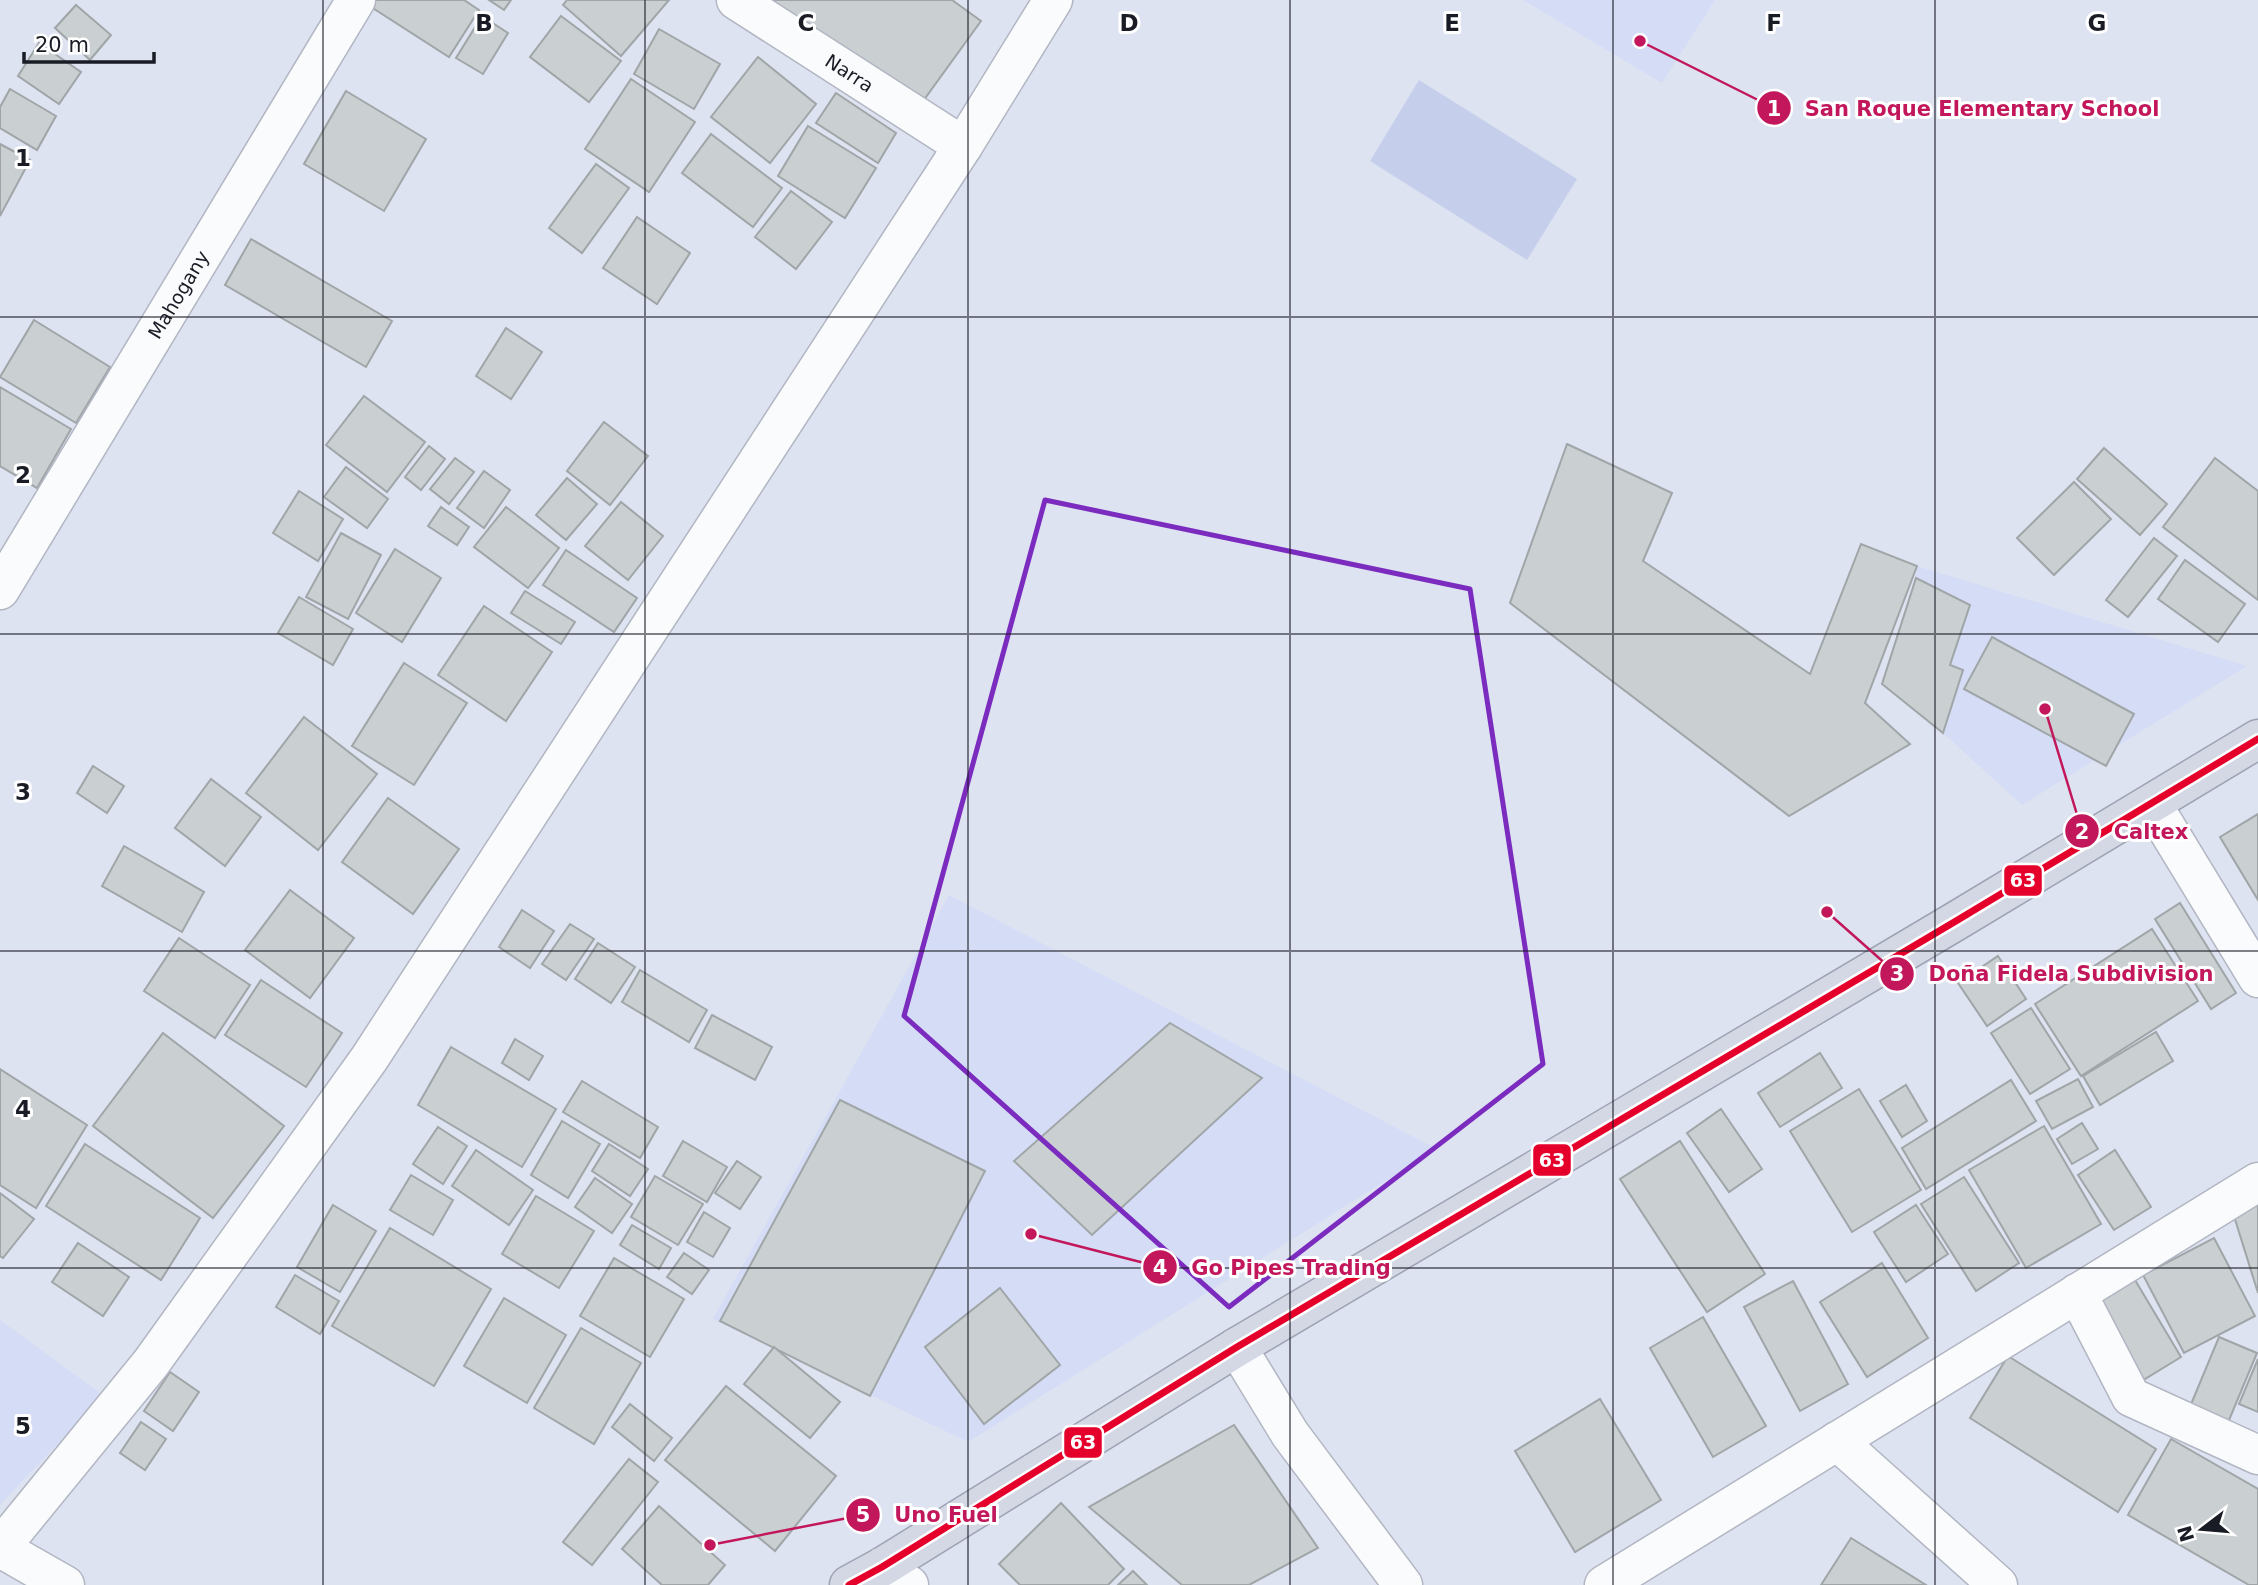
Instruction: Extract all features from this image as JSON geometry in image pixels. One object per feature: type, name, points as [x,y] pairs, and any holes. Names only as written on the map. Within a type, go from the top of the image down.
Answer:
[{"type":"highway","points":[[849,1585],[896,1576],[1237,1347],[2258,740]]},
{"type":"street","name":"Mahogany","points":[[0,590],[356,0]]},
{"type":"street","name":"Narra","points":[[736,0],[963,146]]},
{"type":"street","points":[[65,1585],[0,1548],[151,1363],[369,1059],[963,146],[1053,0]]},
{"type":"street","points":[[2152,804],[2258,978]]},
{"type":"street","points":[[1604,1585],[2258,1182]]},
{"type":"street","points":[[2077,1293],[2131,1397],[2258,1455]]},
{"type":"street","points":[[1237,1347],[1290,1434],[1403,1585]]},
{"type":"street","points":[[1837,1441],[1998,1585]]},
{"type":"highlighted area","points":[[1045,500],[1470,589],[1543,1064],[1229,1307],[904,1016]]},
{"type":"shaded area","points":[[1523,0],[1715,0],[1662,83]]},
{"type":"shaded area","points":[[1419,80],[1577,179],[1527,260],[1370,161]]},
{"type":"shaded area","points":[[1917,566],[2247,666],[2022,805],[1943,733],[1882,684],[1916,578]]},
{"type":"shaded area","points":[[949,895],[1437,1149],[968,1442],[713,1319]]},
{"type":"shaded area","points":[[0,1320],[103,1395],[0,1505]]},
{"type":"building","points":[[371,0],[464,0],[479,10],[449,57],[368,5]]},
{"type":"building","points":[[489,0],[511,0],[504,10]]},
{"type":"building","points":[[567,0],[669,0],[621,56],[563,5]]},
{"type":"building","points":[[771,0],[952,0],[981,21],[918,108]]},
{"type":"building","points":[[76,5],[111,35],[90,60],[55,28]]},
{"type":"building","points":[[482,16],[508,33],[483,74],[456,58]]},
{"type":"building","points":[[561,16],[621,61],[589,102],[530,57]]},
{"type":"building","points":[[659,29],[720,64],[694,109],[634,74]]},
{"type":"building","points":[[39,43],[81,72],[59,104],[18,76]]},
{"type":"building","points":[[758,57],[816,104],[770,163],[711,117]]},
{"type":"building","points":[[631,79],[695,122],[649,192],[585,149]]},
{"type":"building","points":[[10,89],[56,116],[37,150],[0,128],[0,107]]},
{"type":"building","points":[[346,91],[426,139],[384,211],[304,164]]},
{"type":"building","points":[[836,93],[896,133],[878,163],[816,123]]},
{"type":"building","points":[[808,126],[876,168],[845,218],[778,176]]},
{"type":"building","points":[[711,134],[782,188],[753,227],[682,173]]},
{"type":"building","points":[[0,144],[30,160],[0,216]]},
{"type":"building","points":[[596,164],[629,188],[582,253],[549,228]]},
{"type":"building","points":[[791,191],[832,222],[796,269],[755,237]]},
{"type":"building","points":[[637,217],[690,253],[657,304],[603,268]]},
{"type":"building","points":[[251,239],[392,321],[366,367],[225,285]]},
{"type":"building","points":[[34,320],[110,367],[76,423],[0,377]]},
{"type":"building","points":[[506,328],[542,352],[511,399],[476,376]]},
{"type":"building","points":[[0,387],[71,429],[37,488],[0,466]]},
{"type":"building","points":[[364,396],[425,442],[387,492],[326,445]]},
{"type":"building","points":[[604,422],[648,456],[610,505],[567,471]]},
{"type":"building","points":[[1567,444],[1672,493],[1643,561],[1810,674],[1861,544],[1917,566],[1865,703],[1910,744],[1789,816],[1510,603]]},
{"type":"building","points":[[429,446],[445,459],[421,490],[405,477]]},
{"type":"building","points":[[2104,448],[2167,504],[2140,535],[2077,479]]},
{"type":"building","points":[[455,458],[474,472],[449,504],[430,489]]},
{"type":"building","points":[[2215,458],[2258,491],[2258,600],[2163,527]]},
{"type":"building","points":[[346,467],[388,499],[367,528],[324,497]]},
{"type":"building","points":[[484,471],[510,490],[484,528],[457,508]]},
{"type":"building","points":[[567,478],[597,504],[566,540],[536,515]]},
{"type":"building","points":[[2074,482],[2111,519],[2054,575],[2017,538]]},
{"type":"building","points":[[299,491],[343,519],[318,561],[273,533]]},
{"type":"building","points":[[621,502],[663,536],[628,580],[585,546]]},
{"type":"building","points":[[441,507],[469,527],[457,545],[428,526]]},
{"type":"building","points":[[506,507],[559,548],[528,588],[474,547]]},
{"type":"building","points":[[341,533],[381,555],[348,619],[306,597]]},
{"type":"building","points":[[2154,538],[2177,556],[2128,617],[2106,600]]},
{"type":"building","points":[[395,549],[441,578],[402,642],[356,613]]},
{"type":"building","points":[[566,550],[637,598],[614,632],[543,585]]},
{"type":"building","points":[[2185,560],[2245,604],[2218,642],[2158,599]]},
{"type":"building","points":[[1916,578],[1970,605],[1950,665],[1963,670],[1943,733],[1882,684]]},
{"type":"building","points":[[525,591],[575,622],[561,644],[511,613]]},
{"type":"building","points":[[299,597],[353,629],[333,665],[278,633]]},
{"type":"building","points":[[484,606],[552,652],[506,721],[438,675]]},
{"type":"building","points":[[1992,637],[2134,714],[2106,766],[1964,689]]},
{"type":"building","points":[[404,663],[467,703],[414,785],[352,746]]},
{"type":"building","points":[[304,717],[377,774],[318,850],[246,793]]},
{"type":"building","points":[[93,766],[124,786],[107,813],[77,793]]},
{"type":"building","points":[[211,779],[261,817],[225,866],[175,828]]},
{"type":"building","points":[[388,798],[459,849],[413,914],[342,862]]},
{"type":"building","points":[[2258,814],[2258,900],[2220,837]]},
{"type":"building","points":[[124,846],[204,892],[182,932],[102,886]]},
{"type":"building","points":[[290,890],[354,938],[310,998],[245,950]]},
{"type":"building","points":[[2180,903],[2236,993],[2211,1009],[2155,919]]},
{"type":"building","points":[[522,910],[554,931],[530,968],[499,947]]},
{"type":"building","points":[[570,924],[594,939],[566,980],[542,964]]},
{"type":"building","points":[[2152,929],[2198,1001],[2081,1076],[2035,1004]]},
{"type":"building","points":[[179,938],[250,985],[215,1038],[144,991]]},
{"type":"building","points":[[598,943],[635,967],[611,1003],[575,979]]},
{"type":"building","points":[[1998,956],[2026,999],[1987,1026],[1958,983]]},
{"type":"building","points":[[640,970],[707,1010],[689,1042],[622,1002]]},
{"type":"building","points":[[261,980],[342,1033],[306,1087],[225,1035]]},
{"type":"building","points":[[2031,1008],[2070,1069],[2030,1094],[1991,1033]]},
{"type":"building","points":[[712,1015],[772,1047],[755,1080],[695,1048]]},
{"type":"building","points":[[1170,1023],[1262,1078],[1092,1235],[1014,1161]]},
{"type":"building","points":[[2156,1032],[2173,1061],[2100,1105],[2083,1076]]},
{"type":"building","points":[[163,1033],[284,1126],[213,1218],[93,1126]]},
{"type":"building","points":[[515,1039],[543,1056],[529,1080],[502,1063]]},
{"type":"building","points":[[451,1047],[556,1109],[522,1167],[418,1105]]},
{"type":"building","points":[[1820,1053],[1842,1088],[1780,1127],[1758,1093]]},
{"type":"building","points":[[0,1069],[87,1125],[36,1208],[0,1185]]},
{"type":"building","points":[[2078,1079],[2093,1107],[2052,1129],[2036,1101]]},
{"type":"building","points":[[2011,1080],[2036,1121],[1926,1189],[1902,1148]]},
{"type":"building","points":[[582,1081],[658,1127],[640,1158],[563,1112]]},
{"type":"building","points":[[1906,1085],[1927,1121],[1902,1137],[1880,1101]]},
{"type":"building","points":[[1859,1089],[1921,1190],[1852,1232],[1790,1131]]},
{"type":"building","points":[[840,1100],[985,1171],[870,1396],[720,1321]]},
{"type":"building","points":[[1721,1109],[1762,1169],[1729,1192],[1687,1133]]},
{"type":"building","points":[[562,1121],[600,1144],[568,1198],[531,1175]]},
{"type":"building","points":[[2082,1123],[2098,1149],[2072,1164],[2057,1139]]},
{"type":"building","points":[[2044,1126],[2101,1224],[2026,1268],[1969,1170]]},
{"type":"building","points":[[438,1127],[467,1146],[443,1184],[413,1164]]},
{"type":"building","points":[[683,1141],[727,1167],[707,1202],[663,1176]]},
{"type":"building","points":[[1680,1141],[1765,1274],[1707,1312],[1620,1179]]},
{"type":"building","points":[[85,1144],[200,1218],[161,1280],[46,1206]]},
{"type":"building","points":[[609,1144],[648,1169],[630,1196],[592,1171]]},
{"type":"building","points":[[476,1150],[533,1190],[509,1225],[452,1186]]},
{"type":"building","points":[[2115,1150],[2151,1207],[2114,1230],[2078,1175]]},
{"type":"building","points":[[737,1161],[761,1177],[740,1209],[715,1193]]},
{"type":"building","points":[[411,1175],[453,1200],[433,1235],[390,1210]]},
{"type":"building","points":[[655,1176],[703,1204],[678,1245],[631,1217]]},
{"type":"building","points":[[1964,1177],[2019,1263],[1976,1291],[1921,1204]]},
{"type":"building","points":[[595,1178],[632,1204],[612,1233],[575,1207]]},
{"type":"building","points":[[0,1193],[34,1219],[3,1258],[0,1256]]},
{"type":"building","points":[[536,1196],[594,1231],[559,1288],[502,1254]]},
{"type":"building","points":[[333,1205],[376,1231],[340,1292],[297,1267]]},
{"type":"building","points":[[1916,1205],[1948,1254],[1906,1282],[1874,1232]]},
{"type":"building","points":[[2258,1205],[2258,1293],[2233,1213]]},
{"type":"building","points":[[704,1212],[730,1228],[713,1257],[687,1242]]},
{"type":"building","points":[[632,1225],[671,1248],[659,1269],[620,1245]]},
{"type":"building","points":[[390,1228],[491,1289],[434,1386],[332,1326]]},
{"type":"building","points":[[2214,1238],[2255,1316],[2184,1353],[2143,1275]]},
{"type":"building","points":[[78,1243],[129,1277],[103,1316],[52,1282]]},
{"type":"building","points":[[684,1253],[709,1270],[692,1294],[667,1277]]},
{"type":"building","points":[[614,1258],[684,1299],[650,1357],[580,1316]]},
{"type":"building","points":[[1882,1263],[1928,1338],[1867,1377],[1820,1302]]},
{"type":"building","points":[[295,1275],[339,1301],[320,1334],[276,1307]]},
{"type":"building","points":[[2135,1280],[2181,1357],[2140,1382],[2094,1305]]},
{"type":"building","points":[[1793,1281],[1848,1384],[1800,1411],[1744,1307]]},
{"type":"building","points":[[1000,1288],[1060,1365],[984,1424],[925,1347]]},
{"type":"building","points":[[504,1298],[566,1335],[527,1403],[464,1366]]},
{"type":"building","points":[[1703,1317],[1766,1426],[1713,1457],[1650,1348]]},
{"type":"building","points":[[581,1328],[641,1363],[594,1444],[534,1408]]},
{"type":"building","points":[[2219,1337],[2257,1353],[2227,1425],[2189,1409]]},
{"type":"building","points":[[774,1347],[840,1402],[810,1438],[744,1384]]},
{"type":"building","points":[[2008,1356],[2156,1449],[2118,1512],[1970,1418]]},
{"type":"building","points":[[2258,1359],[2258,1412],[2239,1404]]},
{"type":"building","points":[[170,1372],[199,1392],[173,1431],[144,1411]]},
{"type":"building","points":[[726,1386],[836,1476],[775,1551],[665,1460]]},
{"type":"building","points":[[1600,1399],[1661,1500],[1575,1552],[1515,1451]]},
{"type":"building","points":[[630,1404],[672,1438],[654,1461],[612,1427]]},
{"type":"building","points":[[141,1422],[166,1439],[145,1470],[120,1453]]},
{"type":"building","points":[[1234,1425],[1318,1548],[1249,1585],[1182,1585],[1089,1507]]},
{"type":"building","points":[[2171,1439],[2258,1489],[2258,1585],[2249,1585],[2128,1515]]},
{"type":"building","points":[[629,1459],[658,1482],[592,1565],[563,1542]]},
{"type":"building","points":[[1061,1503],[1124,1569],[1108,1585],[1020,1585],[999,1564]]},
{"type":"building","points":[[659,1506],[725,1565],[708,1585],[662,1585],[622,1549]]},
{"type":"building","points":[[1851,1538],[1926,1585],[1821,1585]]},
{"type":"building","points":[[1133,1571],[1147,1585],[1118,1585]]},
{"type":"transit line","name":"63","points":[[849,1585],[1237,1347],[2258,739]]},
{"type":"place","name":"San Roque Elementary School","points":[[1640,41]]},
{"type":"place","name":"Caltex","points":[[2045,709]]},
{"type":"place","name":"Doña Fidela Subdivision","points":[[1827,912]]},
{"type":"place","name":"Go Pipes Trading","points":[[1031,1234]]},
{"type":"place","name":"Uno Fuel","points":[[710,1545]]}]
